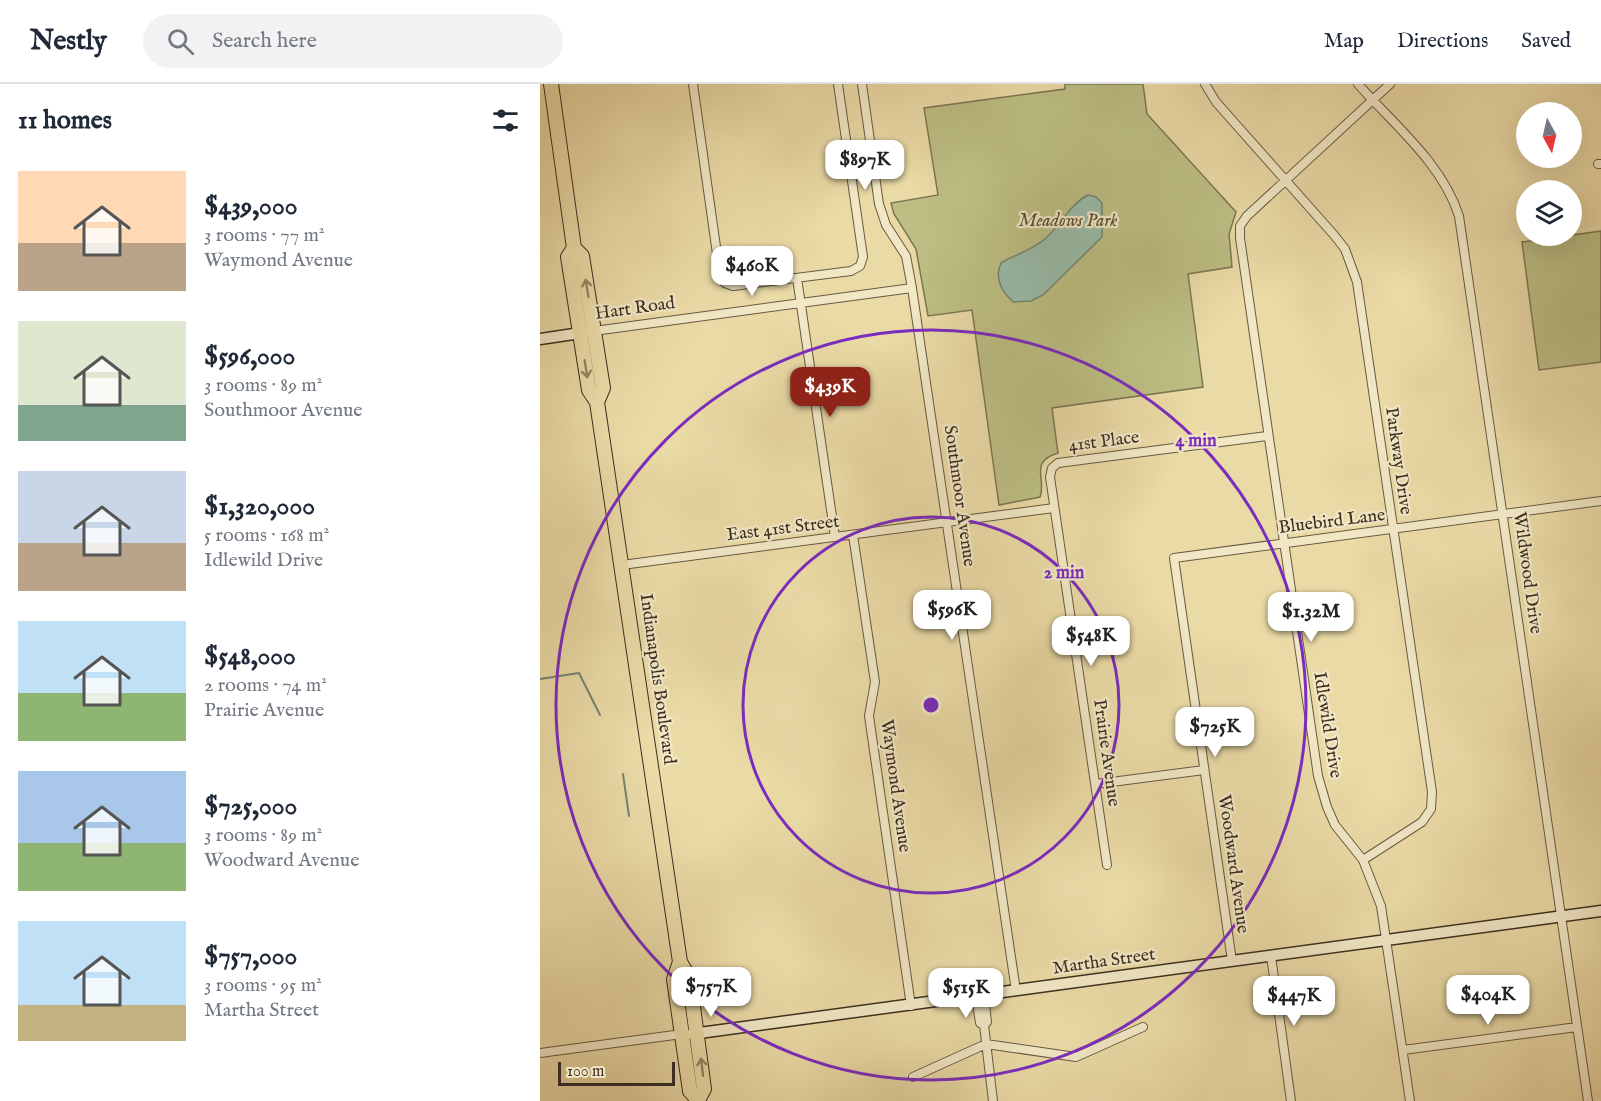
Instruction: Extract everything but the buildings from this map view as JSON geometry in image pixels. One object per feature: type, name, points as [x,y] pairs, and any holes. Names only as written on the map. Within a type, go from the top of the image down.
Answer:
[{"type":"highway","name":"Indianapolis Boulevard","points":[[551,84],[574,248],[568,257],[587,332],[589,390],[597,402],[680,962],[689,977],[704,1089],[699,1100],[690,1091],[674,979],[680,962]]},
{"type":"street","points":[[693,84],[720,275],[725,283],[733,286],[852,271],[860,266],[863,257],[838,84]]},
{"type":"street","name":"Southmoor Avenue","points":[[862,84],[879,204],[886,225],[906,256],[912,288],[1016,991]]},
{"type":"street","name":"Parkway Drive","points":[[1205,84],[1216,102],[1334,234],[1352,265],[1357,282],[1432,792],[1431,809],[1422,822],[1363,860]]},
{"type":"street","name":"Wildwood Drive","points":[[1358,84],[1443,179],[1453,197],[1459,216],[1588,1101]]},
{"type":"street","points":[[1286,180],[1390,84]]},
{"type":"street","name":"Idlewild Drive","points":[[1286,180],[1247,216],[1240,226],[1240,245],[1318,776],[1335,825],[1363,860],[1381,906],[1410,1101]]},
{"type":"street","points":[[797,278],[835,537]]},
{"type":"street","name":"Hart Road","points":[[540,339],[912,288]]},
{"type":"street","name":"41st Place","points":[[1052,468],[1058,463],[1268,436]]},
{"type":"street","name":"Prairie Avenue","points":[[1052,468],[1050,477],[1054,508],[1107,865]]},
{"type":"street","name":"Bluebird Lane","points":[[1174,558],[1601,501]]},
{"type":"street","name":"East 41st Street","points":[[621,565],[1054,508]]},
{"type":"street","name":"Waymond Avenue","points":[[853,535],[875,682],[869,716],[911,1006]]},
{"type":"street","name":"Woodward Avenue","points":[[1174,558],[1232,961]]},
{"type":"street","points":[[1096,784],[1204,770]]},
{"type":"street","name":"Martha Street","points":[[540,1053],[911,1006],[1601,911]]},
{"type":"street","points":[[1271,956],[1291,1101]]},
{"type":"street","points":[[980,996],[987,1022],[984,1026],[993,1101]]},
{"type":"street","points":[[913,1077],[986,1044],[1076,1056],[1143,1027]]},
{"type":"street","points":[[1403,1050],[1577,1027]]},
{"type":"green space","name":"Meadows Park","points":[[1065,84],[1143,84],[1147,114],[1236,212],[1229,234],[1232,267],[1188,274],[1203,387],[1052,408],[1058,453],[1049,457],[1041,466],[1040,497],[999,505],[972,310],[928,316],[916,249],[894,214],[891,203],[938,195],[924,108],[1065,89]]},
{"type":"green space","points":[[1601,231],[1601,362],[1539,370],[1523,246],[1582,246],[1582,234]]},
{"type":"shaded area","points":[[1088,195],[1096,197],[1102,203],[1102,237],[1043,295],[1031,301],[1013,302],[1000,284],[998,274],[1001,263],[1041,242],[1076,204]]},
{"type":"waterway","points":[[540,679],[579,673],[600,715]]},
{"type":"waterway","points":[[623,774],[629,816]]}]
